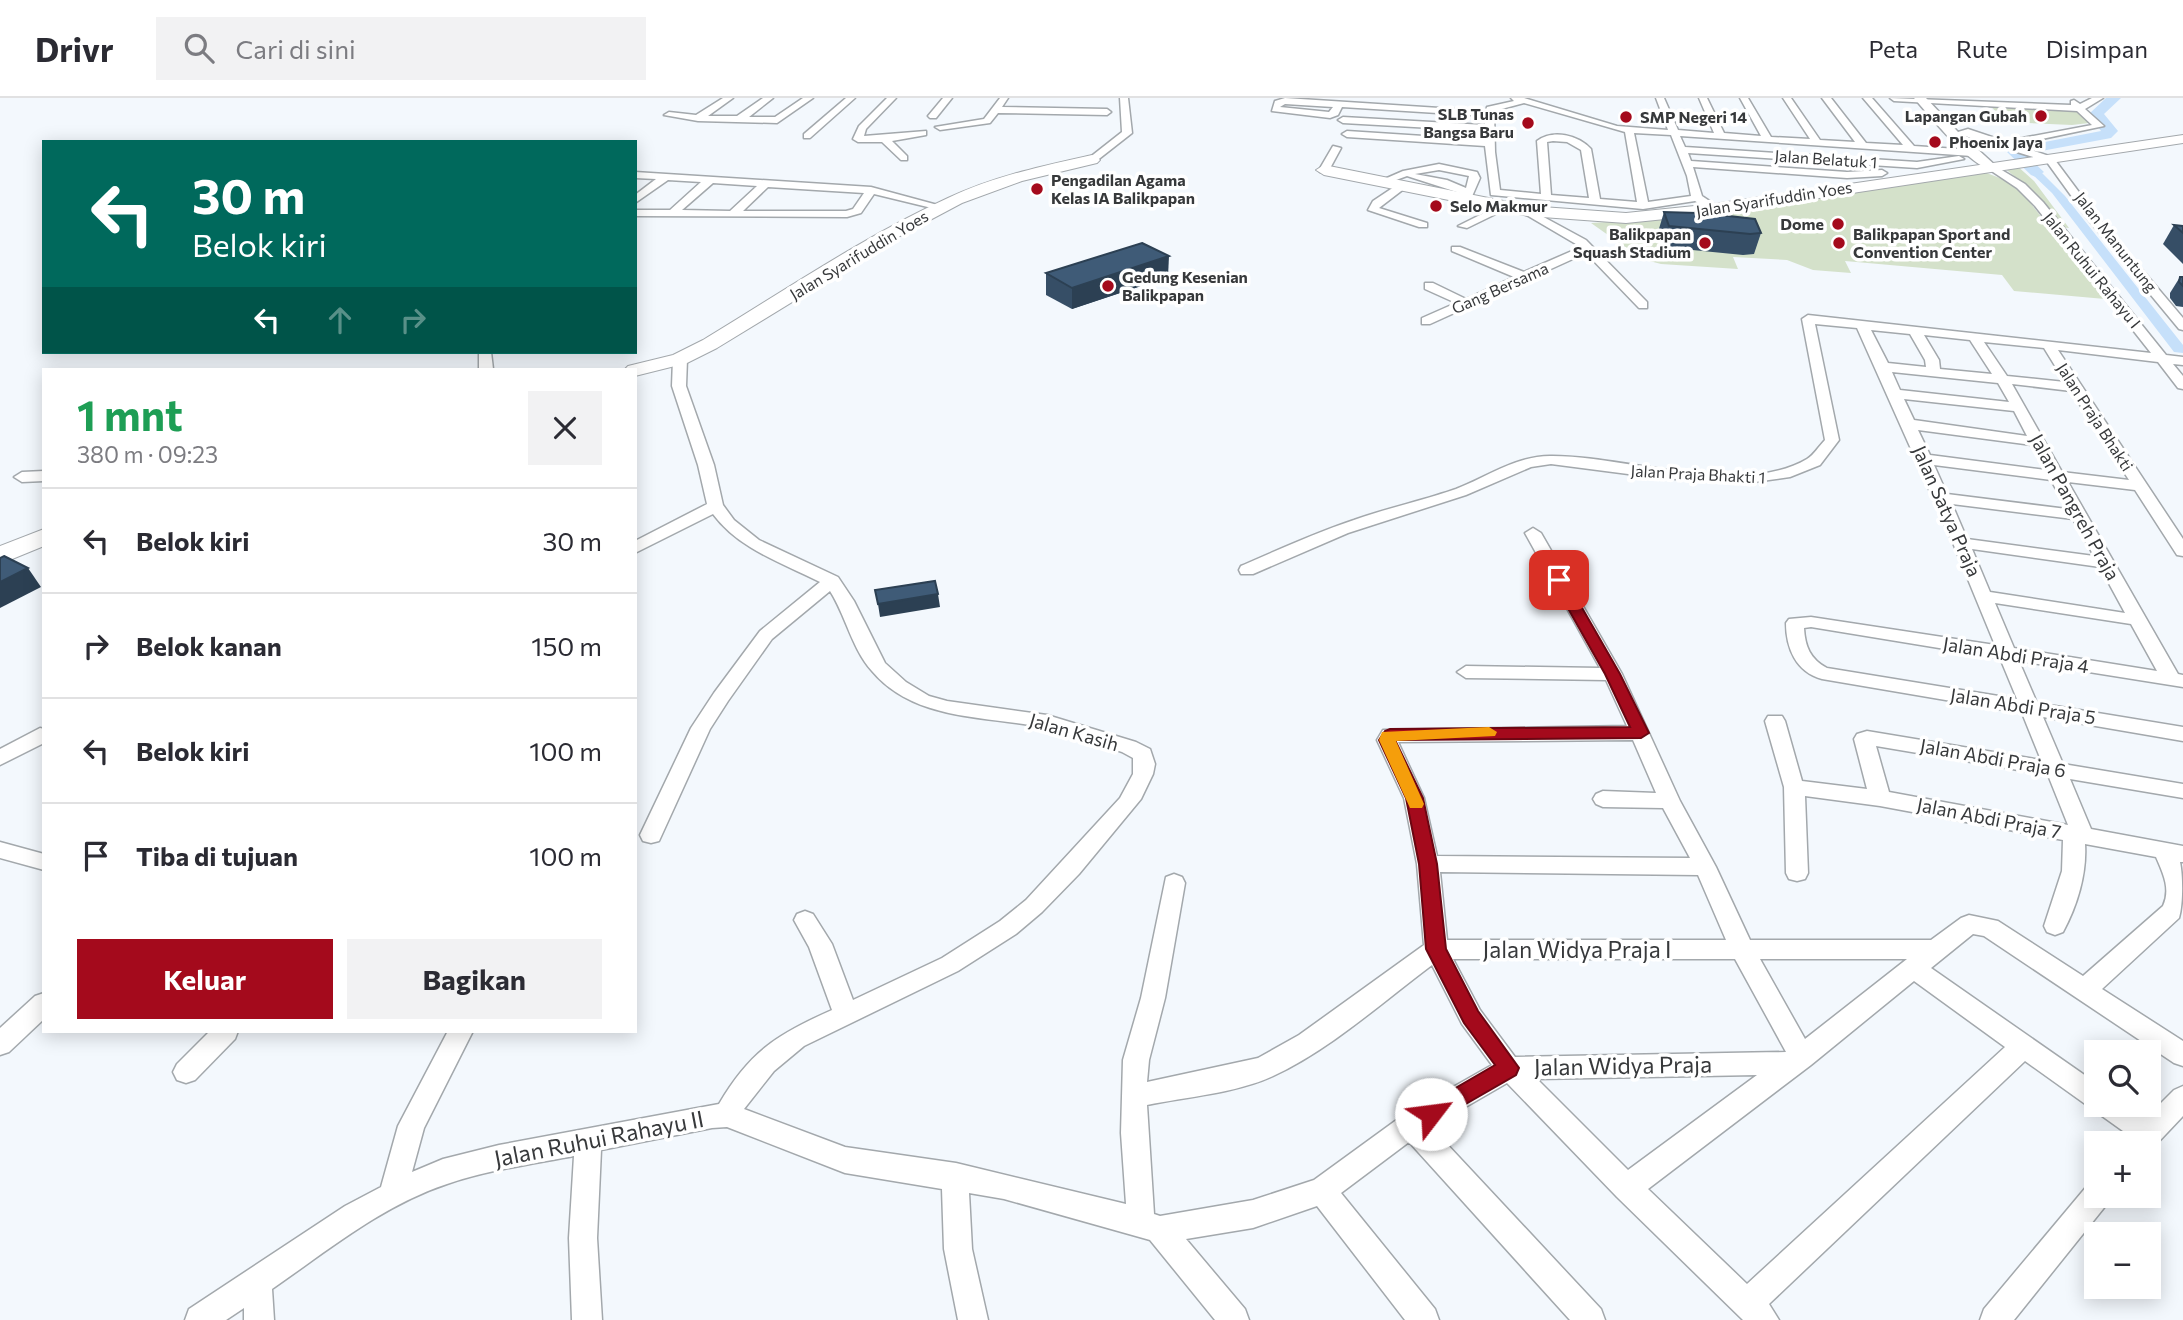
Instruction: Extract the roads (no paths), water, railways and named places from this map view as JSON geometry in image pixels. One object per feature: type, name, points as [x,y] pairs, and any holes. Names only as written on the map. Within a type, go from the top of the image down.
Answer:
[{"type":"highway","name":"Jalan Syarifuddin Yoes","points":[[1324,170],[1385,181],[1402,180],[1527,211],[1611,218],[1650,217],[2040,157],[2183,139]]},
{"type":"highway","name":"Jalan Syarifuddin Yoes","points":[[637,370],[680,359],[710,344],[940,207],[1002,181],[1092,160]]},
{"type":"highway","points":[[0,556],[42,537]]},
{"type":"main road","points":[[1920,98],[1972,153],[1990,166],[1992,160],[1934,99]]},
{"type":"main road","points":[[1964,132],[2040,157]]},
{"type":"street","points":[[698,118],[729,98]]},
{"type":"street","points":[[738,120],[769,98]]},
{"type":"street","points":[[669,115],[779,120],[809,98]]},
{"type":"street","points":[[807,136],[851,98]]},
{"type":"street","points":[[892,98],[862,128],[858,139],[885,139],[923,133]]},
{"type":"street","points":[[933,116],[947,98]]},
{"type":"street","points":[[940,127],[987,121],[998,110],[1004,98]]},
{"type":"street","points":[[1092,160],[1127,133],[1128,123],[1122,107],[1124,98]]},
{"type":"street","points":[[1660,98],[1687,164],[1697,198],[1714,209]]},
{"type":"street","points":[[1703,98],[1720,136]]},
{"type":"street","points":[[1744,98],[1768,140]]},
{"type":"street","points":[[1787,98],[1817,143]]},
{"type":"street","points":[[1826,98],[1863,146]]},
{"type":"street","points":[[1867,98],[1910,149]]},
{"type":"street","points":[[1894,98],[1987,100],[2080,108],[2099,98]]},
{"type":"street","points":[[2026,98],[2035,106]]},
{"type":"street","points":[[2009,146],[2099,126],[2068,98]]},
{"type":"street","points":[[1280,102],[1275,109],[1278,111],[1333,115],[1338,106],[1490,112],[1519,99],[1608,127],[1629,130],[1972,153]]},
{"type":"street","points":[[1467,102],[1490,112]]},
{"type":"street","points":[[998,110],[1107,113]]},
{"type":"street","points":[[1490,112],[1495,201]]},
{"type":"street","points":[[1343,120],[1489,128]]},
{"type":"street","points":[[1629,130],[1643,206]]},
{"type":"street","points":[[1347,134],[1490,143]]},
{"type":"street","points":[[1546,198],[1542,141],[1556,138],[1575,141],[1586,149],[1595,202]]},
{"type":"street","points":[[885,139],[904,158]]},
{"type":"street","points":[[1324,170],[1336,148]]},
{"type":"street","name":"Jalan Belatuk 1","points":[[1681,150],[1928,165],[1961,159],[1956,152]]},
{"type":"street","name":"Jalan Manuntung","points":[[2040,157],[2183,326]]},
{"type":"street","points":[[1687,164],[1862,175],[1890,171],[1892,164]]},
{"type":"street","name":"Jalan Ruhui Rahayu I","points":[[1990,166],[2021,186],[2039,204],[2174,360],[2183,385]]},
{"type":"street","points":[[1423,225],[1373,210],[1402,180],[1423,168],[1466,171],[1473,174],[1475,178],[1468,196]]},
{"type":"street","points":[[637,175],[871,190],[940,207]]},
{"type":"street","points":[[637,199],[666,177]]},
{"type":"street","points":[[673,213],[710,180]]},
{"type":"street","points":[[733,214],[765,184]]},
{"type":"street","points":[[805,196],[814,187]]},
{"type":"street","points":[[816,215],[842,189]]},
{"type":"street","points":[[637,213],[853,213],[871,190]]},
{"type":"street","points":[[1463,226],[1495,201],[1546,198],[1643,206],[1697,198]]},
{"type":"street","points":[[787,214],[796,205]]},
{"type":"street","points":[[1527,211],[1582,242],[1643,305]]},
{"type":"street","points":[[1456,249],[1525,278]]},
{"type":"street","name":"Gang Bersama","points":[[1426,321],[1586,249]]},
{"type":"street","points":[[1429,286],[1465,303]]},
{"type":"street","points":[[2166,306],[2183,308]]},
{"type":"street","name":"Jalan Praja Bhakti 1","points":[[1247,570],[1318,539],[1463,491],[1520,466],[1549,460],[1616,470],[1743,478],[1774,477],[1799,470],[1828,452],[1832,440],[1808,319],[2048,345]]},
{"type":"street","name":"Jalan Satya Praja","points":[[1862,325],[1896,394],[1961,543],[2054,769],[2078,835]]},
{"type":"street","points":[[1915,331],[1932,360],[1936,373]]},
{"type":"street","name":"Jalan Pangreh Praja","points":[[1975,338],[2020,408],[2134,614],[2177,680]]},
{"type":"street","name":"Jalan Praja Bhakti","points":[[2048,345],[2174,360]]},
{"type":"street","name":"Jalan Praja Bhakti","points":[[2048,345],[2183,551]]},
{"type":"street","points":[[651,835],[701,728],[721,697],[766,635],[787,615],[832,581],[753,543],[728,523],[715,506],[706,466],[679,386],[680,359]]},
{"type":"street","points":[[1883,367],[2076,387]]},
{"type":"street","points":[[1896,394],[2020,408]]},
{"type":"street","points":[[1909,424],[2039,442]]},
{"type":"street","points":[[1923,459],[2140,486]]},
{"type":"street","points":[[22,477],[42,476]]},
{"type":"street","points":[[1941,498],[2080,515]]},
{"type":"street","points":[[637,547],[715,506]]},
{"type":"street","points":[[1533,533],[1613,674],[1670,801],[1705,867],[1743,951],[1798,1060]]},
{"type":"street","points":[[1961,543],[2106,562]]},
{"type":"street","name":"Jalan Kasih","points":[[727,1115],[743,1086],[769,1056],[795,1038],[972,952],[1034,906],[1118,815],[1144,776],[1146,764],[1143,754],[1129,747],[1047,722],[947,707],[922,700],[878,667],[832,581]]},
{"type":"street","points":[[1981,591],[2134,614]]},
{"type":"street","name":"Jalan Abdi Praja 4","points":[[1864,680],[1822,673],[1808,666],[1795,632],[1795,623],[1802,621],[2177,680]]},
{"type":"street","points":[[1466,672],[1613,674]]},
{"type":"street","name":"Jalan Abdi Praja 5","points":[[1864,680],[2183,733]]},
{"type":"street","points":[[1775,721],[1794,787],[1797,873]]},
{"type":"street","points":[[1641,733],[1487,732],[1388,736],[1387,740],[1414,798],[1428,864],[1436,949],[1471,1017],[1509,1068],[1756,1311],[2023,1046]]},
{"type":"street","points":[[0,758],[42,735]]},
{"type":"street","name":"Jalan Abdi Praja 6","points":[[1880,798],[1864,739],[1867,738],[2183,791]]},
{"type":"street","name":"Jalan Abdi Praja 7","points":[[1794,787],[1880,798],[2174,852]]},
{"type":"street","points":[[1603,799],[1670,801]]},
{"type":"street","points":[[2055,926],[2072,878],[2078,835]]},
{"type":"street","points":[[0,850],[42,861]]},
{"type":"street","points":[[2084,989],[2171,912],[2179,896],[2174,852]]},
{"type":"street","points":[[1428,864],[1705,867]]},
{"type":"street","points":[[1174,883],[1153,998],[1136,1060],[1134,1133],[1150,1226],[1234,1320]]},
{"type":"street","points":[[806,920],[820,944],[846,1014]]},
{"type":"street","points":[[1628,1188],[1798,1060],[1969,923],[1980,924],[2183,1055]]},
{"type":"street","points":[[1135,1096],[1264,1068],[1308,1044],[1436,949]]},
{"type":"street","name":"Jalan Widya Praja I","points":[[1436,949],[1933,950]]},
{"type":"street","points":[[1913,968],[2084,1089]]},
{"type":"street","points":[[4,1036],[42,1005]]},
{"type":"street","points":[[186,1072],[224,1033]]},
{"type":"street","points":[[392,1195],[411,1126],[460,1033]]},
{"type":"street","name":"Jalan Widya Praja","points":[[1150,1226],[1252,1214],[1322,1191],[1411,1125],[1509,1068],[1798,1060]]},
{"type":"street","points":[[2151,1131],[2183,1098]]},
{"type":"street","name":"Jalan Ruhui Rahayu II","points":[[200,1320],[392,1195],[443,1172],[588,1140],[727,1115],[845,1160],[956,1176],[1105,1210],[1150,1226]]},
{"type":"street","points":[[2121,1117],[2136,1131]]},
{"type":"street","points":[[1411,1125],[1590,1320]]},
{"type":"street","points":[[587,1320],[583,1238],[588,1140]]},
{"type":"street","points":[[956,1176],[956,1248],[961,1279],[973,1320]]},
{"type":"street","points":[[1322,1191],[1424,1320]]},
{"type":"street","points":[[1995,1320],[2086,1208]]},
{"type":"street","points":[[257,1282],[259,1320]]},
{"type":"water","points":[[2030,172],[2042,173],[2065,196],[2183,345],[2183,353],[2174,352],[2052,193]]},
{"type":"waterway","points":[[2036,172],[2014,152],[2106,135],[2111,131],[2096,114],[2114,98]]},
{"type":"place","name":"Lapangan Gubah","points":[[2041,116]]},
{"type":"place","name":"SMP Negeri 14","points":[[1626,117]]},
{"type":"place","name":"SLB Tunas Bangsa Baru","points":[[1528,123]]},
{"type":"place","name":"Phoenix Jaya","points":[[1935,142]]},
{"type":"place","name":"Pengadilan Agama Kelas IA Balikpapan","points":[[1037,189]]},
{"type":"place","name":"Selo Makmur","points":[[1436,206]]},
{"type":"place","name":"Dome","points":[[1838,224]]},
{"type":"place","name":"Balikpapan Squash Stadium","points":[[1705,243]]},
{"type":"place","name":"Balikpapan Sport and Convention Center","points":[[1839,243]]},
{"type":"place","name":"Gedung Kesenian Balikpapan","points":[[1108,286]]}]
